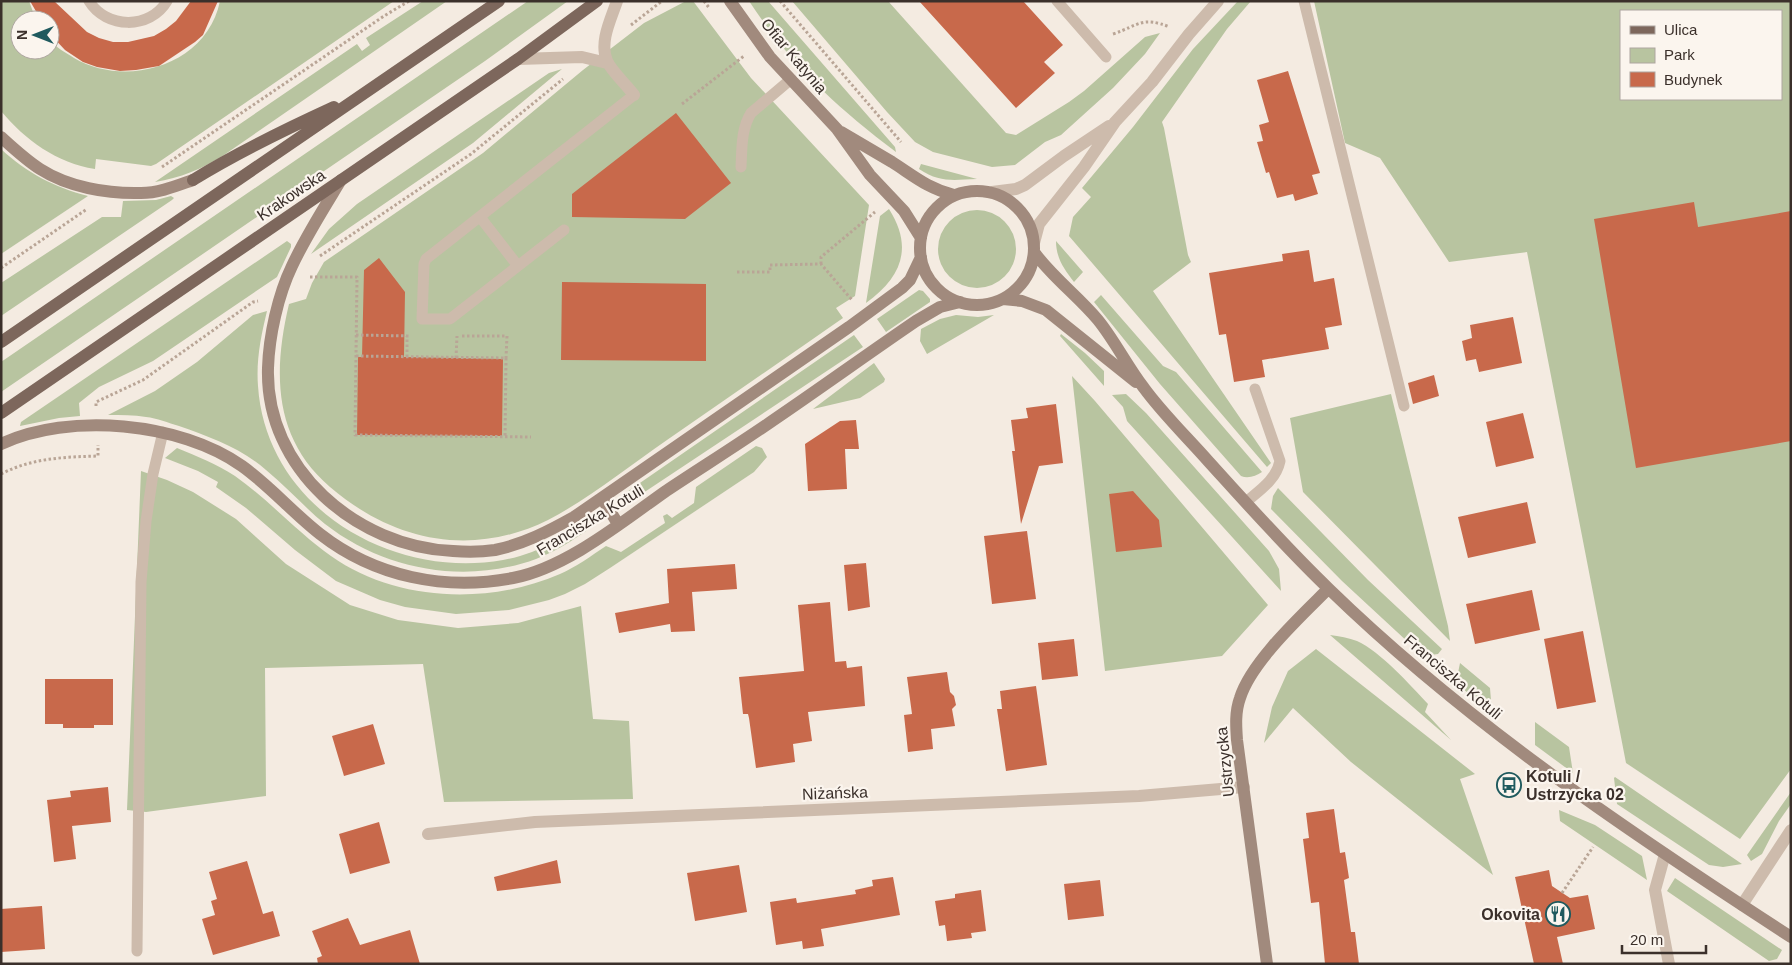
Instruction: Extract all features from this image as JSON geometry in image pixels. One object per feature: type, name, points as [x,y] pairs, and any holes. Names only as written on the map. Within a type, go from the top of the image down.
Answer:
[{"type":"main road","points":[[1,342],[499,1]]},
{"type":"main road","name":"Krakowska","points":[[1,413],[518,59],[598,1]]},
{"type":"main road","points":[[193,180],[289,127],[362,95]]},
{"type":"street","points":[[617,1],[604,46],[607,63],[634,95]]},
{"type":"street","name":"Ofiar Katynia","points":[[730,1],[770,57],[837,129],[870,175],[904,211],[921,238]]},
{"type":"street","points":[[1034,248],[1031,228],[1021,212],[1008,200],[992,192],[979,190],[964,192],[945,200],[932,213],[923,229],[921,238],[921,257],[924,268],[936,287],[951,298],[970,304],[987,304],[1003,298],[1015,290],[1026,278],[1034,248],[1039,224],[1084,167],[1115,122],[1152,82],[1189,34],[1218,1]]},
{"type":"street","points":[[518,59],[568,56],[589,58],[607,63]]},
{"type":"street","points":[[992,192],[1026,185],[1064,156],[1115,122]]},
{"type":"street","name":"Ofiar Katynia","points":[[837,129],[891,161],[936,191],[954,195]]},
{"type":"street","points":[[1,137],[39,168],[78,185],[99,190],[142,193],[170,188],[193,180]]},
{"type":"street","name":"Franciszka Kotuli","points":[[341,180],[292,264],[282,293],[272,335],[268,363],[269,393],[274,417],[289,453],[312,486],[336,507],[363,526],[391,540],[439,550],[468,552],[493,550],[543,534],[602,498],[849,327],[902,288],[910,280],[921,257]]},
{"type":"street","name":"Franciszka Kotuli","points":[[1034,248],[1045,267],[1095,317],[1114,340],[1143,387]]},
{"type":"street","name":"Franciszka Kotuli","points":[[1003,298],[1022,301],[1046,310],[1143,387],[1246,502],[1328,589],[1382,639],[1478,720],[1585,800],[1791,936]]},
{"type":"street","name":"Franciszka Kotuli","points":[[1,444],[43,431],[80,427],[131,427],[163,432],[228,457],[256,476],[320,534],[348,553],[372,566],[400,575],[430,581],[456,583],[486,582],[515,578],[543,568],[569,555],[772,421],[920,318],[940,308],[960,302]]},
{"type":"street","points":[[602,498],[618,524]]},
{"type":"street","name":"Ustrzycka","points":[[1267,964],[1237,740],[1236,716],[1240,698],[1250,678],[1275,644],[1328,589]]},
{"type":"street","name":"Niżańska","points":[[428,834],[545,821],[1130,797],[1244,787]]},
{"type":"street","points":[[1742,905],[1791,830]]},
{"type":"street","points":[[1665,854],[1655,890],[1670,964]]},
{"type":"lane","points":[[89,1],[94,10],[106,18],[129,23],[147,20],[162,9],[167,1]]},
{"type":"lane","points":[[1057,1],[1106,57]]},
{"type":"lane","points":[[1304,1],[1404,406]]},
{"type":"lane","points":[[741,167],[743,136],[747,119],[751,113],[790,80]]},
{"type":"lane","points":[[564,230],[450,318],[422,318],[424,261],[634,95]]},
{"type":"lane","points":[[480,216],[518,266]]},
{"type":"lane","points":[[1246,502],[1273,478],[1278,471],[1280,461],[1255,389]]},
{"type":"lane","points":[[137,951],[141,582],[146,521],[153,474],[163,432]]},
{"type":"path","points":[[161,168],[384,16],[409,1]]},
{"type":"path","points":[[604,46],[662,1]]},
{"type":"path","points":[[780,1],[904,146]]},
{"type":"path","points":[[1114,34],[1142,21],[1156,22],[1171,27]]},
{"type":"path","points":[[682,104],[744,56]]},
{"type":"path","points":[[318,258],[471,154],[589,58]]},
{"type":"path","points":[[1,268],[91,206]]},
{"type":"path","points":[[854,303],[821,264],[821,256],[874,212]]},
{"type":"path","points":[[738,272],[770,272],[770,265],[821,264]]},
{"type":"path","points":[[96,402],[143,380],[253,302],[293,290],[304,282],[311,270]]},
{"type":"path","points":[[307,276],[357,277],[354,435],[531,438]]},
{"type":"path","points":[[407,336],[407,357]]},
{"type":"path","points":[[456,358],[457,336]]},
{"type":"path","points":[[356,356],[506,358],[505,437]]},
{"type":"path","points":[[1,474],[32,461],[98,456]]},
{"type":"path","points":[[1562,893],[1593,847]]},
{"type":"green space","points":[[1,1],[29,1],[32,10],[10,10],[10,60],[60,60],[60,48],[74,58],[95,67],[117,71],[140,70],[162,65],[182,55],[199,41],[212,23],[220,1],[394,1],[151,166],[96,159],[95,169],[81,166],[55,156],[31,141],[1,111]]},
{"type":"green space","points":[[423,1],[447,1],[224,155],[191,172],[155,182],[357,44],[362,51],[370,45],[366,38]]},
{"type":"green space","points":[[528,1],[568,1],[485,61],[1,392],[1,362]]},
{"type":"green space","points":[[686,1],[693,1],[751,78],[869,205],[855,296],[836,308],[843,318],[594,492],[548,520],[519,532],[490,538],[462,540],[434,538],[406,531],[380,520],[354,505],[330,487],[311,468],[297,447],[288,425],[282,403],[280,379],[284,329],[289,304],[306,299],[312,283],[324,262],[483,153],[583,70],[644,23]]},
{"type":"green space","points":[[749,1],[768,1],[895,147],[896,152],[853,118],[815,83],[781,45]]},
{"type":"green space","points":[[792,1],[888,1],[1006,133],[1016,135],[1084,91],[1145,37],[1160,33],[1145,54],[1113,88],[1061,135],[1045,142],[1015,165],[992,167],[933,152],[915,142]]},
{"type":"green space","points":[[1238,1],[1251,1],[1227,29],[1162,122],[1188,255],[1191,262],[1153,291],[1271,463],[1267,467],[1069,236],[1073,217],[1091,197],[1082,188],[1133,127],[1193,49]]},
{"type":"green space","points":[[1314,1],[1791,1],[1791,769],[1740,839],[1626,763],[1527,252],[1449,262],[1380,158],[1345,143]]},
{"type":"green space","points":[[562,69],[473,143],[311,254],[329,229],[357,204],[549,73]]},
{"type":"green space","points":[[1,149],[31,172],[52,184],[88,196],[1,254]]},
{"type":"green space","points":[[921,164],[977,179],[940,179],[919,169]]},
{"type":"green space","points":[[171,196],[174,198],[172,200],[1,316],[1,283],[102,217],[121,217],[123,201],[156,200]]},
{"type":"green space","points":[[889,209],[897,223],[901,237],[900,261],[888,283],[866,303],[880,216]]},
{"type":"green space","points":[[977,210],[992,213],[1005,221],[1013,234],[1016,249],[1013,264],[1005,277],[992,285],[977,288],[962,285],[949,277],[941,264],[938,249],[941,234],[949,221],[962,213]]},
{"type":"green space","points":[[287,241],[291,244],[291,247],[277,277],[153,361],[99,387],[79,403],[80,416],[20,426],[21,422]]},
{"type":"green space","points":[[1056,241],[1083,272],[1074,282],[1059,258]]},
{"type":"green space","points":[[919,290],[923,291],[930,299],[930,302],[886,332],[877,319]]},
{"type":"green space","points":[[1101,295],[1163,366],[1176,372],[1262,472],[1252,477],[1241,476],[1160,384],[1094,302]]},
{"type":"green space","points":[[267,311],[258,367],[258,386],[266,429],[284,467],[309,499],[341,526],[378,545],[418,558],[460,563],[503,560],[516,557],[553,543],[597,514],[601,521],[553,551],[536,559],[509,567],[481,571],[426,568],[399,562],[373,553],[348,540],[325,524],[256,462],[225,444],[154,418],[132,415],[108,415],[155,391],[197,362],[253,315]]},
{"type":"green space","points":[[956,315],[978,317],[994,315],[927,354],[920,341],[921,329],[940,319]]},
{"type":"green space","points":[[1061,334],[1104,371],[1104,386],[1060,336]]},
{"type":"green space","points":[[854,335],[863,347],[625,505],[620,497],[624,494]]},
{"type":"green space","points":[[874,363],[885,379],[884,382],[860,398],[813,409]]},
{"type":"green space","points":[[1072,376],[1268,605],[1222,656],[1105,671]]},
{"type":"green space","points":[[1126,394],[1146,413],[1269,551],[1279,569],[1281,591],[1127,421],[1123,407],[1112,395]]},
{"type":"green space","points":[[1391,394],[1448,626],[1450,641],[1303,492],[1290,418]]},
{"type":"green space","points":[[756,446],[762,448],[767,457],[754,472],[585,584],[549,600],[509,610],[456,614],[405,607],[380,600],[336,581],[295,550],[246,508],[216,487],[218,482],[198,471],[165,458],[177,448],[228,472],[260,495],[331,556],[357,571],[384,583],[413,590],[443,594],[473,594],[503,591],[532,584],[560,574],[606,546],[621,552],[665,523],[663,516],[667,514],[672,518],[694,503],[696,487]]},
{"type":"green space","points":[[141,471],[193,492],[236,519],[286,564],[350,605],[398,620],[458,628],[518,623],[581,606],[593,719],[629,721],[633,799],[444,802],[423,664],[265,668],[266,796],[146,812],[127,810]]},
{"type":"green space","points":[[1278,488],[1368,580],[1442,649],[1438,654],[1423,656],[1342,581],[1271,509],[1273,496]]},
{"type":"green space","points":[[1330,635],[1357,641],[1376,653],[1428,704],[1425,712],[1451,740]]},
{"type":"green space","points":[[1316,649],[1475,774],[1460,779],[1493,875],[1351,762],[1293,708],[1264,743],[1272,707],[1288,671]]},
{"type":"green space","points":[[1460,663],[1490,688],[1492,713],[1456,683]]},
{"type":"green space","points":[[1535,722],[1569,747],[1573,773],[1535,745]]},
{"type":"green space","points":[[1615,777],[1742,864],[1723,867],[1709,865],[1617,804]]},
{"type":"green space","points":[[1791,792],[1791,804],[1779,821],[1762,854],[1751,861],[1747,855]]},
{"type":"green space","points":[[1559,810],[1595,825],[1642,856],[1647,880],[1560,821]]},
{"type":"green space","points":[[1675,878],[1782,950],[1777,959],[1769,961],[1667,891]]},
{"type":"building","points":[[30,1],[54,1],[87,32],[113,42],[128,42],[154,36],[166,29],[176,21],[191,1],[218,1],[203,35],[195,42],[159,66],[120,71],[97,67],[83,62],[65,50],[60,45],[60,10],[35,10]]},
{"type":"building","points":[[919,1],[1023,1],[1063,45],[1044,62],[1055,73],[1016,108]]},
{"type":"building","points":[[1288,71],[1320,173],[1312,175],[1318,194],[1295,201],[1293,194],[1277,198],[1269,172],[1266,173],[1257,142],[1263,141],[1259,125],[1269,122],[1257,80]]},
{"type":"building","points":[[676,113],[731,183],[685,219],[572,217],[572,194]]},
{"type":"building","points":[[1694,202],[1698,227],[1791,211],[1791,441],[1636,468],[1594,219]]},
{"type":"building","points":[[1309,250],[1314,282],[1334,278],[1342,325],[1325,328],[1329,349],[1262,360],[1265,377],[1234,382],[1226,334],[1219,335],[1209,273],[1283,261],[1282,254]]},
{"type":"building","points":[[379,258],[405,292],[404,357],[503,359],[502,436],[357,435],[358,357],[362,357],[364,270]]},
{"type":"building","points":[[562,282],[706,284],[706,361],[561,360]]},
{"type":"building","points":[[1513,317],[1522,363],[1479,372],[1476,359],[1466,361],[1462,341],[1472,338],[1470,325]]},
{"type":"building","points":[[1434,375],[1439,396],[1413,404],[1408,383]]},
{"type":"building","points":[[1056,404],[1063,463],[1039,466],[1021,524],[1012,451],[1015,451],[1011,420],[1028,418],[1026,408]]},
{"type":"building","points":[[1523,413],[1534,458],[1496,467],[1486,422]]},
{"type":"building","points":[[856,420],[859,449],[845,449],[847,489],[808,491],[805,444],[840,421]]},
{"type":"building","points":[[1133,491],[1159,520],[1162,547],[1116,552],[1109,494]]},
{"type":"building","points":[[1527,502],[1536,543],[1468,558],[1458,517]]},
{"type":"building","points":[[1027,531],[1036,599],[992,604],[984,536]]},
{"type":"building","points":[[866,563],[870,607],[848,611],[844,565]]},
{"type":"building","points":[[735,564],[737,589],[692,592],[695,631],[671,632],[670,624],[619,633],[615,613],[669,603],[667,569]]},
{"type":"building","points":[[1532,590],[1540,630],[1475,644],[1466,604]]},
{"type":"building","points":[[830,602],[835,662],[846,661],[847,668],[862,666],[865,706],[808,712],[812,741],[793,744],[795,762],[756,768],[749,718],[748,714],[743,714],[739,677],[804,671],[798,605]]},
{"type":"building","points":[[1583,631],[1596,702],[1557,709],[1544,639]]},
{"type":"building","points":[[1074,639],[1078,676],[1042,680],[1038,643]]},
{"type":"building","points":[[947,672],[950,692],[954,696],[956,705],[952,709],[955,726],[931,729],[933,749],[908,752],[904,715],[912,714],[907,677]]},
{"type":"building","points":[[45,679],[113,679],[113,725],[94,725],[94,728],[63,728],[63,724],[45,724]]},
{"type":"building","points":[[1036,686],[1047,765],[1006,771],[997,709],[1002,709],[1000,691]]},
{"type":"building","points":[[373,724],[385,764],[344,776],[332,736]]},
{"type":"building","points":[[108,787],[111,822],[72,826],[76,859],[54,862],[47,800],[71,797],[70,791]]},
{"type":"building","points":[[1334,809],[1340,853],[1345,852],[1349,878],[1344,880],[1351,932],[1355,932],[1359,964],[1325,964],[1319,902],[1311,903],[1303,839],[1309,838],[1306,813]]},
{"type":"building","points":[[379,822],[390,863],[350,874],[339,834]]},
{"type":"building","points":[[557,860],[561,883],[497,891],[494,877]]},
{"type":"building","points":[[247,861],[263,914],[273,911],[280,936],[213,955],[202,919],[215,915],[211,901],[217,899],[209,872]]},
{"type":"building","points":[[739,865],[747,912],[695,921],[687,873]]},
{"type":"building","name":"Okovita","points":[[1549,870],[1552,886],[1570,898],[1588,895],[1595,929],[1557,937],[1563,964],[1534,964],[1515,877]]},
{"type":"building","points":[[893,877],[900,915],[821,929],[824,946],[803,949],[802,941],[776,945],[770,902],[796,898],[797,903],[856,894],[855,890],[873,886],[872,880]]},
{"type":"building","points":[[1100,880],[1104,916],[1068,920],[1064,884]]},
{"type":"building","points":[[981,890],[986,931],[971,933],[972,938],[947,941],[945,925],[939,926],[935,901],[955,898],[955,894]]},
{"type":"building","points":[[42,906],[45,949],[1,952],[1,909]]},
{"type":"building","points":[[348,918],[360,945],[410,930],[420,964],[318,964],[317,958],[322,956],[312,931]]},
{"type":"place","name":"Kotuli / Ustrzycka 02","points":[[1509,785]]},
{"type":"place","name":"Okovita","points":[[1558,914]]}]
